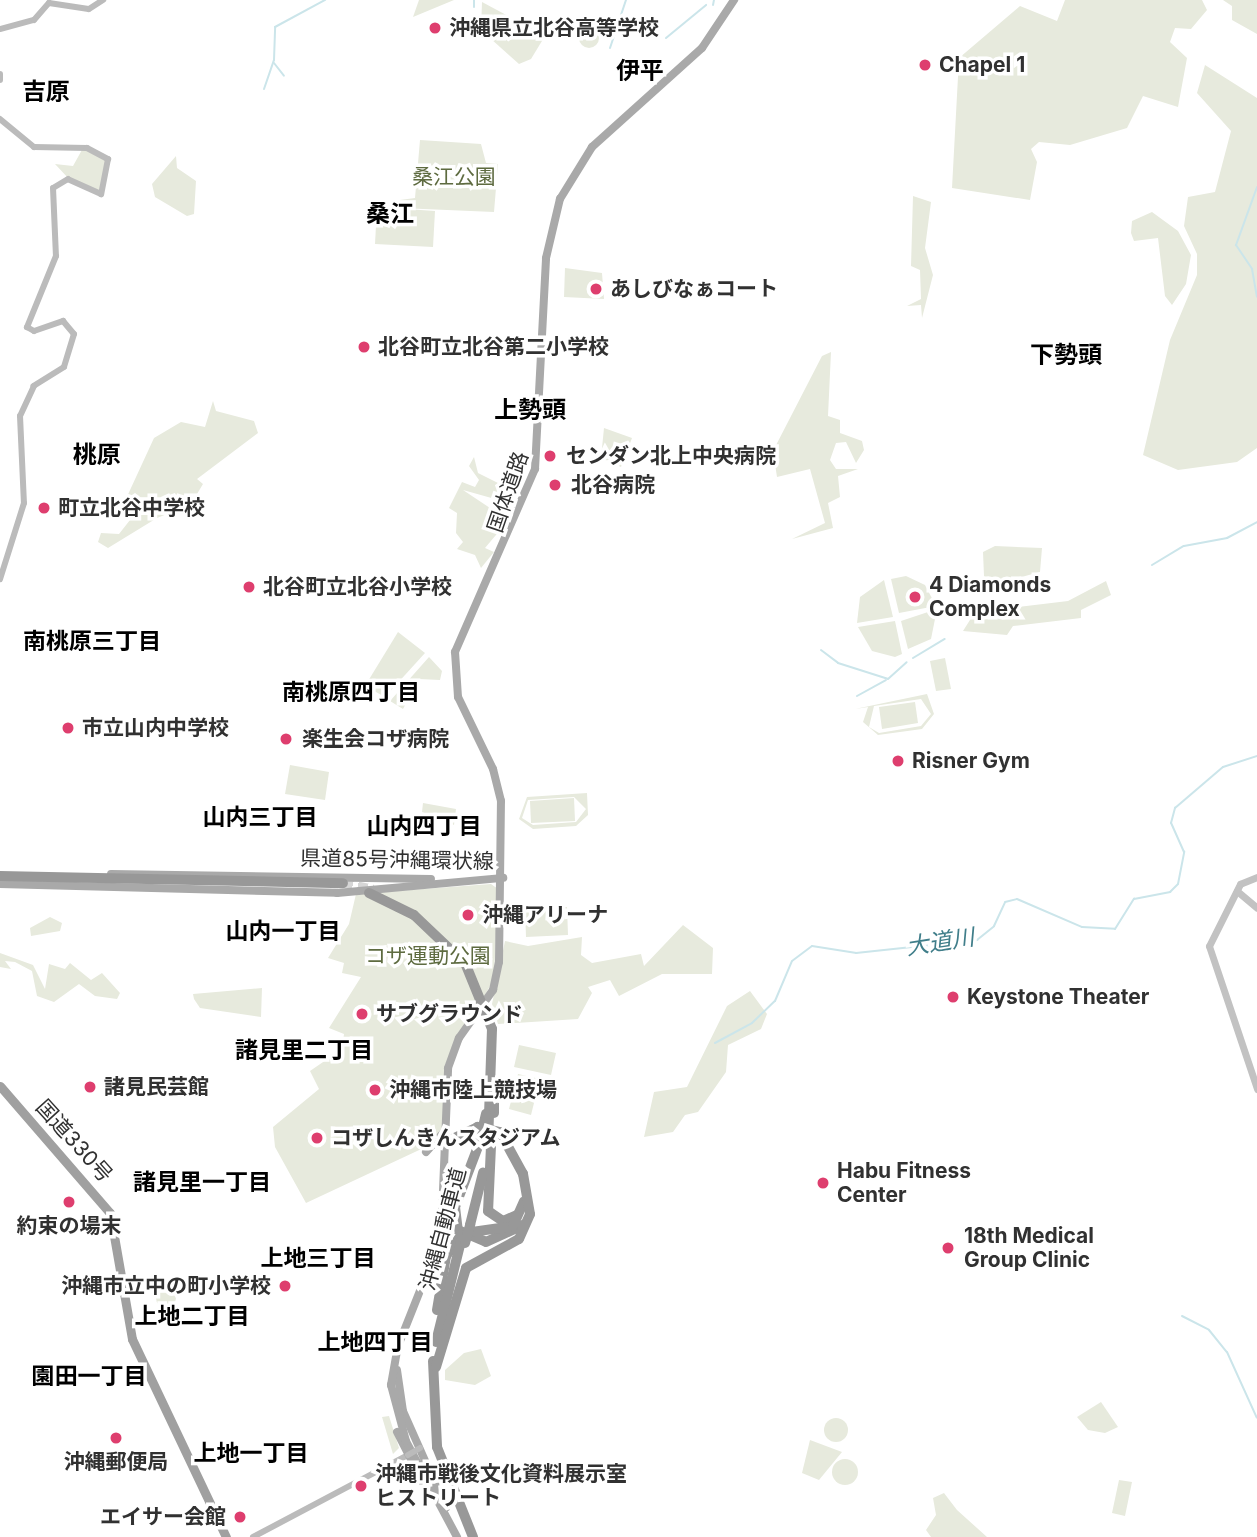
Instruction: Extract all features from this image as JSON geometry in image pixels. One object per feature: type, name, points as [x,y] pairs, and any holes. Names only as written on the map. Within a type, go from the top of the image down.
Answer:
[{"type":"highway","points":[[0,878],[342,885]]},
{"type":"highway","name":"沖縄自動車道","points":[[374,893],[425,922],[459,954],[490,1017],[494,1094],[486,1145],[432,1380],[439,1445],[475,1537]]},
{"type":"highway","name":"沖縄自動車道","points":[[459,954],[483,1008],[491,1055],[486,1145]]},
{"type":"highway","points":[[491,1055],[486,1145],[486,1195],[491,1216],[513,1219],[522,1190]]},
{"type":"highway","name":"国道330号","points":[[0,1086],[110,1213],[132,1339],[224,1537]]},
{"type":"highway","name":"国道330号","points":[[0,1093],[105,1215],[131,1347],[224,1537]]},
{"type":"highway","points":[[448,1126],[463,1133]]},
{"type":"highway","points":[[436,1367],[460,1278],[473,1261],[519,1238],[528,1223],[530,1201],[506,1138],[486,1126],[463,1133],[449,1142]]},
{"type":"highway","points":[[449,1142],[478,1131],[497,1135],[522,1190],[524,1212],[518,1222],[465,1233]]},
{"type":"highway","points":[[486,1145],[456,1207],[458,1230],[477,1241],[504,1239],[524,1223],[530,1201]]},
{"type":"highway","name":"沖縄自動車道","points":[[436,1431],[436,1367],[465,1233]]},
{"type":"main road","points":[[0,29],[34,20],[49,2],[89,9],[103,0]]},
{"type":"main road","name":"国体道路","points":[[449,1142],[448,1126],[455,1057],[500,978],[503,789],[461,696],[457,660],[538,469],[556,221],[589,157],[698,57],[736,0]]},
{"type":"main road","points":[[0,74],[0,79]]},
{"type":"main road","points":[[0,119],[34,147],[87,148],[108,159],[101,194],[68,179],[52,188],[56,256],[27,327],[34,331],[63,321],[74,334],[64,367],[29,395],[19,439],[24,503],[0,579]]},
{"type":"main road","name":"県道85号沖縄環状線","points":[[0,878],[501,878]]},
{"type":"main road","name":"県道85号沖縄環状線","points":[[0,878],[337,893],[501,878]]},
{"type":"main road","points":[[426,1152],[448,1126]]},
{"type":"main road","points":[[444,1511],[402,1423],[397,1367],[444,1239],[449,1142]]},
{"type":"main road","points":[[444,1511],[406,1453],[393,1398],[398,1346],[441,1238],[449,1142]]},
{"type":"main road","points":[[397,1367],[403,1411],[420,1446],[444,1511]]},
{"type":"main road","points":[[393,1398],[406,1441],[459,1537]]},
{"type":"main road","points":[[253,1537],[420,1446]]},
{"type":"green space","points":[[419,0],[454,0],[413,17]]},
{"type":"green space","points":[[1065,0],[1202,0],[1207,10],[1191,29],[1175,28],[1170,42],[1187,58],[1178,107],[1143,96],[1127,128],[1070,145],[1039,142],[1031,149],[1037,162],[1030,200],[952,188],[959,58],[1020,6],[1057,21]]},
{"type":"green space","points":[[1223,0],[1257,0],[1257,34],[1232,20],[1232,6]]},
{"type":"green space","points":[[482,2],[545,36],[531,59],[519,64],[481,30]]},
{"type":"green space","points":[[589,28],[596,31],[599,38],[596,45],[589,48],[582,45],[579,38],[582,31]]},
{"type":"green space","points":[[1205,65],[1257,98],[1257,448],[1237,462],[1178,470],[1143,455],[1170,340],[1197,275],[1197,254],[1184,226],[1188,197],[1215,192],[1231,131],[1197,93]]},
{"type":"green space","name":"桑江公園","points":[[420,140],[481,144],[486,163],[498,164],[494,212],[400,208],[400,200],[415,198]]},
{"type":"green space","points":[[83,148],[107,156],[101,194],[69,179],[55,164],[73,166]]},
{"type":"green space","points":[[176,156],[177,168],[196,181],[194,214],[187,216],[155,197],[152,184]]},
{"type":"green space","points":[[913,196],[931,202],[925,248],[933,275],[922,318],[921,305],[907,306],[921,299],[920,270],[911,266]]},
{"type":"green space","points":[[377,207],[435,211],[433,247],[375,244]]},
{"type":"green space","points":[[1152,212],[1178,231],[1191,255],[1186,284],[1172,305],[1165,296],[1158,238],[1134,241],[1131,233],[1132,221]]},
{"type":"green space","points":[[565,268],[602,273],[604,299],[564,297]]},
{"type":"green space","points":[[831,352],[828,416],[840,420],[840,433],[862,441],[864,450],[856,463],[846,442],[836,443],[830,460],[836,469],[858,469],[838,476],[840,497],[828,503],[833,528],[792,539],[825,523],[810,469],[777,477],[773,451],[822,356]]},
{"type":"green space","points":[[213,401],[216,411],[254,421],[258,433],[197,479],[203,484],[194,499],[204,508],[187,506],[157,518],[108,548],[98,542],[101,533],[119,534],[130,520],[119,514],[154,438],[181,422],[205,427]]},
{"type":"green space","points":[[604,428],[632,438],[621,467],[601,458]]},
{"type":"green space","points":[[474,457],[478,473],[500,484],[495,499],[463,490],[493,510],[493,524],[501,529],[485,548],[494,552],[481,568],[475,555],[457,549],[463,542],[456,533],[457,513],[449,508],[462,482],[475,487],[479,480],[469,466]]},
{"type":"green space","points":[[995,546],[1042,548],[1040,572],[992,585],[984,576],[983,552]]},
{"type":"green space","name":"4 Diamonds Complex","points":[[906,576],[925,585],[936,606],[899,613],[891,579]]},
{"type":"green space","points":[[884,580],[893,617],[857,623],[860,597]]},
{"type":"green space","points":[[1106,581],[1111,595],[1081,610],[1081,618],[1013,626],[1007,635],[963,631],[975,612],[1068,601]]},
{"type":"green space","points":[[937,609],[931,639],[908,649],[901,621]]},
{"type":"green space","points":[[895,621],[902,654],[895,657],[872,651],[858,627]]},
{"type":"green space","points":[[398,632],[425,653],[385,697],[365,686]]},
{"type":"green space","points":[[429,657],[442,671],[440,680],[419,679],[403,709],[390,701]]},
{"type":"green space","points":[[945,658],[951,689],[936,691],[930,661]]},
{"type":"green space","points":[[927,694],[934,714],[922,729],[878,735],[863,722],[868,707],[855,709]],"holes":[[[921,699],[931,714],[921,726],[879,733],[869,727],[874,706]]]},
{"type":"green space","points":[[915,702],[918,723],[882,729],[879,707]]},
{"type":"green space","points":[[290,765],[329,772],[325,800],[285,794]]},
{"type":"green space","points":[[587,793],[588,815],[576,826],[533,829],[519,819],[527,797]],"holes":[[[574,797],[586,809],[576,822],[533,825],[522,818],[528,800]]]},
{"type":"green space","points":[[574,798],[575,821],[531,823],[530,801]]},
{"type":"green space","points":[[423,803],[456,809],[454,825],[422,812]]},
{"type":"green space","name":"コザ運動公園","points":[[491,884],[498,889],[494,979],[445,1065],[443,1129],[432,1144],[306,1203],[275,1147],[273,1127],[319,1089],[310,1071],[342,1049],[344,1034],[329,1028],[361,977],[342,973],[344,963],[328,958],[349,924],[356,894]]},
{"type":"green space","points":[[567,907],[568,935],[526,937],[525,909]]},
{"type":"green space","points":[[50,917],[62,923],[60,931],[31,936],[30,928]]},
{"type":"green space","points":[[683,925],[713,948],[712,974],[662,974],[619,996],[610,980],[588,987],[592,993],[578,1019],[498,1024],[492,1004],[505,941],[528,946],[582,937],[581,955],[592,963],[641,954],[644,966]]},
{"type":"green space","points":[[0,953],[33,965],[45,989],[49,964],[65,969],[70,963],[91,980],[102,973],[120,993],[117,999],[95,996],[79,984],[54,1002],[37,996],[32,971],[15,962],[5,961],[11,969],[0,967]]},
{"type":"green space","points":[[262,988],[261,1017],[200,1008],[193,994]]},
{"type":"green space","points":[[750,991],[767,1014],[761,1029],[728,1045],[726,1072],[698,1112],[685,1115],[673,1132],[644,1137],[654,1092],[687,1087],[727,1006]]},
{"type":"green space","points":[[519,1045],[556,1053],[551,1075],[514,1067]]},
{"type":"green space","points":[[518,1074],[540,1079],[531,1115],[509,1109]]},
{"type":"green space","points":[[162,1288],[170,1288],[176,1298],[170,1308],[162,1308],[156,1302],[156,1294]]},
{"type":"green space","points":[[481,1349],[491,1376],[475,1385],[445,1380],[445,1370],[464,1353]]},
{"type":"green space","points":[[1101,1402],[1118,1427],[1105,1433],[1088,1430],[1077,1417]]},
{"type":"green space","points":[[389,1416],[399,1448],[393,1454],[382,1417]]},
{"type":"green space","points":[[831,1418],[841,1418],[848,1425],[848,1435],[841,1442],[831,1442],[824,1435],[824,1425]]},
{"type":"green space","points":[[810,1440],[842,1452],[819,1480],[802,1473]]},
{"type":"green space","points":[[845,1459],[854,1463],[858,1472],[854,1481],[845,1485],[836,1481],[832,1472],[836,1463]]},
{"type":"green space","points":[[1119,1480],[1132,1482],[1125,1516],[1112,1513]]},
{"type":"green space","points":[[944,1493],[957,1510],[987,1537],[931,1537],[926,1530],[936,1515],[933,1498]]},
{"type":"waterway","points":[[264,89],[274,60],[275,27],[325,0]]},
{"type":"waterway","points":[[474,0],[474,7]]},
{"type":"waterway","points":[[610,48],[626,0]]},
{"type":"waterway","points":[[713,5],[714,0]]},
{"type":"waterway","points":[[666,38],[706,5]]},
{"type":"waterway","points":[[274,63],[284,76]]},
{"type":"waterway","name":"大道川","points":[[1257,187],[1236,245],[1252,269],[1257,297]]},
{"type":"waterway","points":[[1152,565],[1184,546],[1227,538],[1257,522]]},
{"type":"waterway","points":[[913,658],[945,639]]},
{"type":"waterway","points":[[821,650],[838,663],[888,679],[907,662]]},
{"type":"waterway","points":[[857,696],[886,680]]},
{"type":"waterway","name":"大道川","points":[[715,1043],[752,1023],[775,1001],[792,961],[812,946],[856,953],[977,940],[994,926],[1005,902],[1017,899],[1082,927],[1115,929],[1134,899],[1170,892],[1178,884],[1184,852],[1171,823],[1175,808],[1223,767],[1257,756]]},
{"type":"waterway","points":[[1182,1316],[1209,1330],[1227,1352],[1257,1418]]},
{"type":"taxiway","points":[[1257,877],[1240,884],[1209,946],[1257,1089]]},
{"type":"taxiway","points":[[1237,891],[1257,908]]},
{"type":"tunnel","points":[[343,883],[373,890]]},
{"type":"place","name":"沖縄県立北谷高等学校","points":[[435,28]]},
{"type":"place","name":"Chapel 1","points":[[925,65]]},
{"type":"place","name":"あしびなぁコート","points":[[596,289]]},
{"type":"place","name":"北谷町立北谷第二小学校","points":[[364,347]]},
{"type":"place","name":"センダン北上中央病院","points":[[550,456]]},
{"type":"place","name":"北谷病院","points":[[555,485]]},
{"type":"place","name":"町立北谷中学校","points":[[44,508]]},
{"type":"place","name":"北谷町立北谷小学校","points":[[249,587]]},
{"type":"place","name":"4 Diamonds Complex","points":[[915,597]]},
{"type":"place","name":"市立山内中学校","points":[[68,728]]},
{"type":"place","name":"楽生会コザ病院","points":[[286,739]]},
{"type":"place","name":"Risner Gym","points":[[898,761]]},
{"type":"place","name":"沖縄アリーナ","points":[[468,915]]},
{"type":"place","name":"Keystone Theater","points":[[953,997]]},
{"type":"place","name":"サブグラウンド","points":[[362,1014]]},
{"type":"place","name":"諸見民芸館","points":[[90,1087]]},
{"type":"place","name":"沖縄市陸上競技場","points":[[375,1090]]},
{"type":"place","name":"コザしんきんスタジアム","points":[[317,1138]]},
{"type":"place","name":"Habu Fitness Center","points":[[823,1183]]},
{"type":"place","name":"約束の場末","points":[[69,1202]]},
{"type":"place","name":"18th Medical Group Clinic","points":[[948,1248]]},
{"type":"place","name":"沖縄市立中の町小学校","points":[[285,1286]]},
{"type":"place","name":"沖縄郵便局","points":[[116,1438]]},
{"type":"place","name":"沖縄市戦後文化資料展示室 ヒストリート","points":[[361,1486]]},
{"type":"place","name":"エイサー会館","points":[[240,1517]]},
{"type":"district","name":"伊平","points":[[640,71]]},
{"type":"district","name":"吉原","points":[[46,92]]},
{"type":"district","name":"桑江","points":[[390,214]]},
{"type":"district","name":"下勢頭","points":[[1066,355]]},
{"type":"district","name":"上勢頭","points":[[530,410]]},
{"type":"district","name":"桃原","points":[[97,455]]},
{"type":"district","name":"南桃原三丁目","points":[[92,641]]},
{"type":"district","name":"南桃原四丁目","points":[[351,692]]},
{"type":"district","name":"山内三丁目","points":[[260,817]]},
{"type":"district","name":"山内四丁目","points":[[424,826]]},
{"type":"district","name":"山内一丁目","points":[[283,931]]},
{"type":"district","name":"諸見里二丁目","points":[[304,1050]]},
{"type":"district","name":"諸見里一丁目","points":[[202,1182]]},
{"type":"district","name":"上地三丁目","points":[[318,1258]]},
{"type":"district","name":"上地二丁目","points":[[192,1316]]},
{"type":"district","name":"上地四丁目","points":[[375,1342]]},
{"type":"district","name":"園田一丁目","points":[[89,1376]]},
{"type":"district","name":"上地一丁目","points":[[251,1453]]}]
